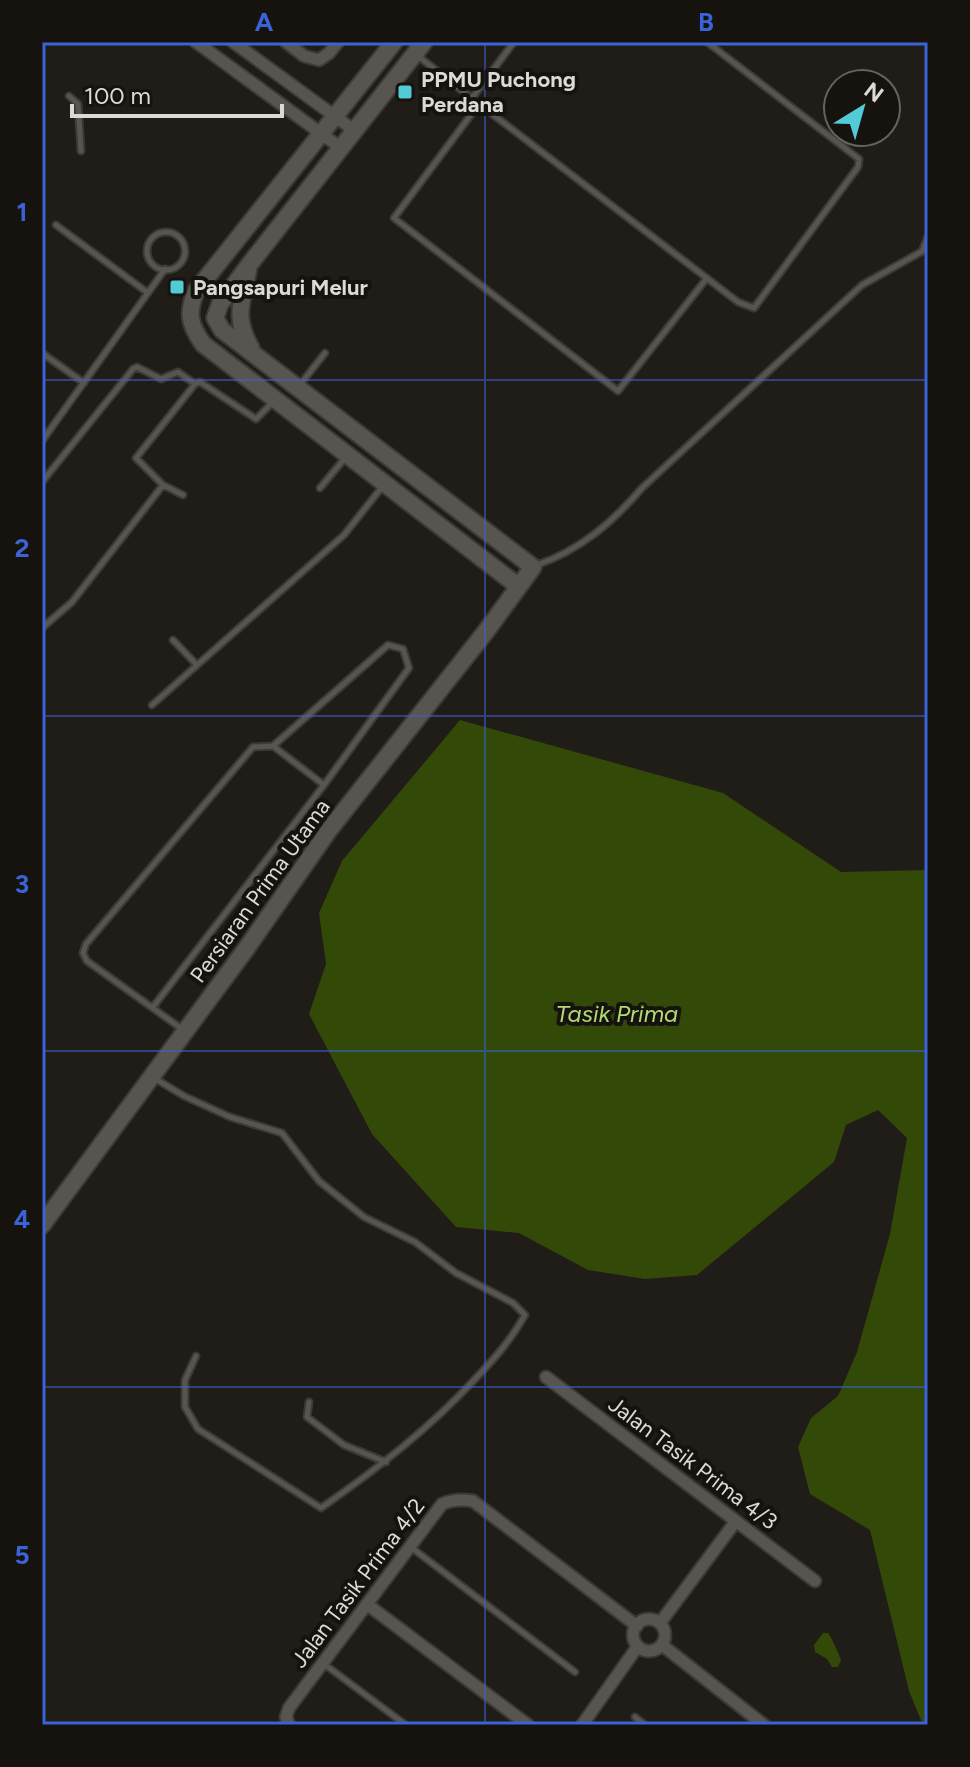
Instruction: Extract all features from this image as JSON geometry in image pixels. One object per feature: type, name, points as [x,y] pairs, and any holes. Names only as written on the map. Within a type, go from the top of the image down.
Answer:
[{"type":"main road","points":[[394,42],[196,291],[189,318],[203,344],[518,586]]},
{"type":"main road","points":[[420,48],[249,265],[220,304],[215,318],[222,330],[533,567]]},
{"type":"main road","points":[[249,265],[239,307],[242,332],[255,354]]},
{"type":"main road","points":[[189,318],[215,318]]},
{"type":"main road","points":[[275,399],[294,383]]},
{"type":"main road","name":"Persiaran Prima Utama","points":[[42,1225],[153,1077],[329,830],[533,567]]},
{"type":"street","points":[[196,42],[341,148]]},
{"type":"street","points":[[233,42],[355,131]]},
{"type":"street","points":[[286,42],[304,56],[319,60],[338,42]]},
{"type":"street","name":"Jalan Tasik Prima 4/3","points":[[546,1377],[815,1581]]},
{"type":"street","name":"Jalan Tasik Prima 4/2","points":[[289,1725],[287,1711],[442,1504],[458,1499],[473,1501],[637,1626]]},
{"type":"street","points":[[660,1623],[736,1521]]},
{"type":"street","points":[[368,1605],[528,1725]]},
{"type":"street","points":[[645,1620],[660,1623],[665,1631],[662,1645],[654,1651],[638,1646],[634,1637],[637,1626],[645,1620]]},
{"type":"street","points":[[662,1645],[764,1725]]},
{"type":"street","points":[[582,1725],[638,1646]]},
{"type":"lane","points":[[472,98],[514,42]]},
{"type":"lane","points":[[420,48],[479,104],[738,302],[754,308],[858,167],[859,159],[707,42]]},
{"type":"lane","points":[[69,96],[78,104],[81,151]]},
{"type":"lane","points":[[479,104],[394,218],[618,391],[707,278]]},
{"type":"lane","points":[[56,225],[148,293]]},
{"type":"lane","points":[[42,441],[165,269],[181,262],[184,251],[176,235],[165,232],[153,236],[147,248],[153,265],[165,269]]},
{"type":"lane","points":[[533,567],[590,539],[862,285],[925,248],[928,236]]},
{"type":"lane","points":[[42,353],[84,383]]},
{"type":"lane","points":[[294,383],[325,353]]},
{"type":"lane","points":[[42,482],[133,369],[137,367],[161,379],[178,372],[195,384]]},
{"type":"lane","points":[[183,495],[163,485],[136,458],[195,384],[200,382],[256,419],[275,399]]},
{"type":"lane","points":[[320,488],[348,455]]},
{"type":"lane","points":[[152,705],[344,535],[385,483]]},
{"type":"lane","points":[[42,628],[72,602],[163,485]]},
{"type":"lane","points":[[173,640],[197,665]]},
{"type":"lane","points":[[153,1007],[324,785],[409,668],[403,649],[388,645],[273,746],[253,747],[86,944],[83,953],[87,961],[185,1032]]},
{"type":"lane","points":[[273,746],[324,785]]},
{"type":"lane","points":[[153,1077],[184,1096],[230,1117],[282,1133],[319,1181],[364,1217],[415,1242],[456,1273],[513,1303],[525,1315],[512,1339],[446,1411],[386,1462],[321,1508],[198,1429],[185,1407],[185,1380],[196,1356]]},
{"type":"lane","points":[[309,1402],[307,1417],[344,1445],[386,1462]]},
{"type":"lane","points":[[411,1547],[575,1672]]},
{"type":"lane","points":[[323,1664],[406,1725]]},
{"type":"lane","points":[[635,1717],[645,1725]]},
{"type":"water","name":"Tasik Prima","points":[[460,720],[723,793],[841,872],[928,870],[928,1725],[923,1725],[909,1691],[870,1530],[810,1494],[798,1447],[811,1418],[838,1396],[857,1352],[890,1234],[907,1138],[878,1110],[846,1125],[834,1162],[697,1275],[645,1279],[588,1270],[519,1233],[456,1227],[372,1134],[309,1014],[326,964],[319,913],[342,861]]},
{"type":"water","points":[[823,1633],[828,1633],[837,1649],[841,1660],[838,1667],[832,1667],[827,1659],[815,1652],[814,1645]]},
{"type":"place","name":"PPMU Puchong Perdana","points":[[405,92]]},
{"type":"place","name":"Pangsapuri Melur","points":[[177,287]]}]
